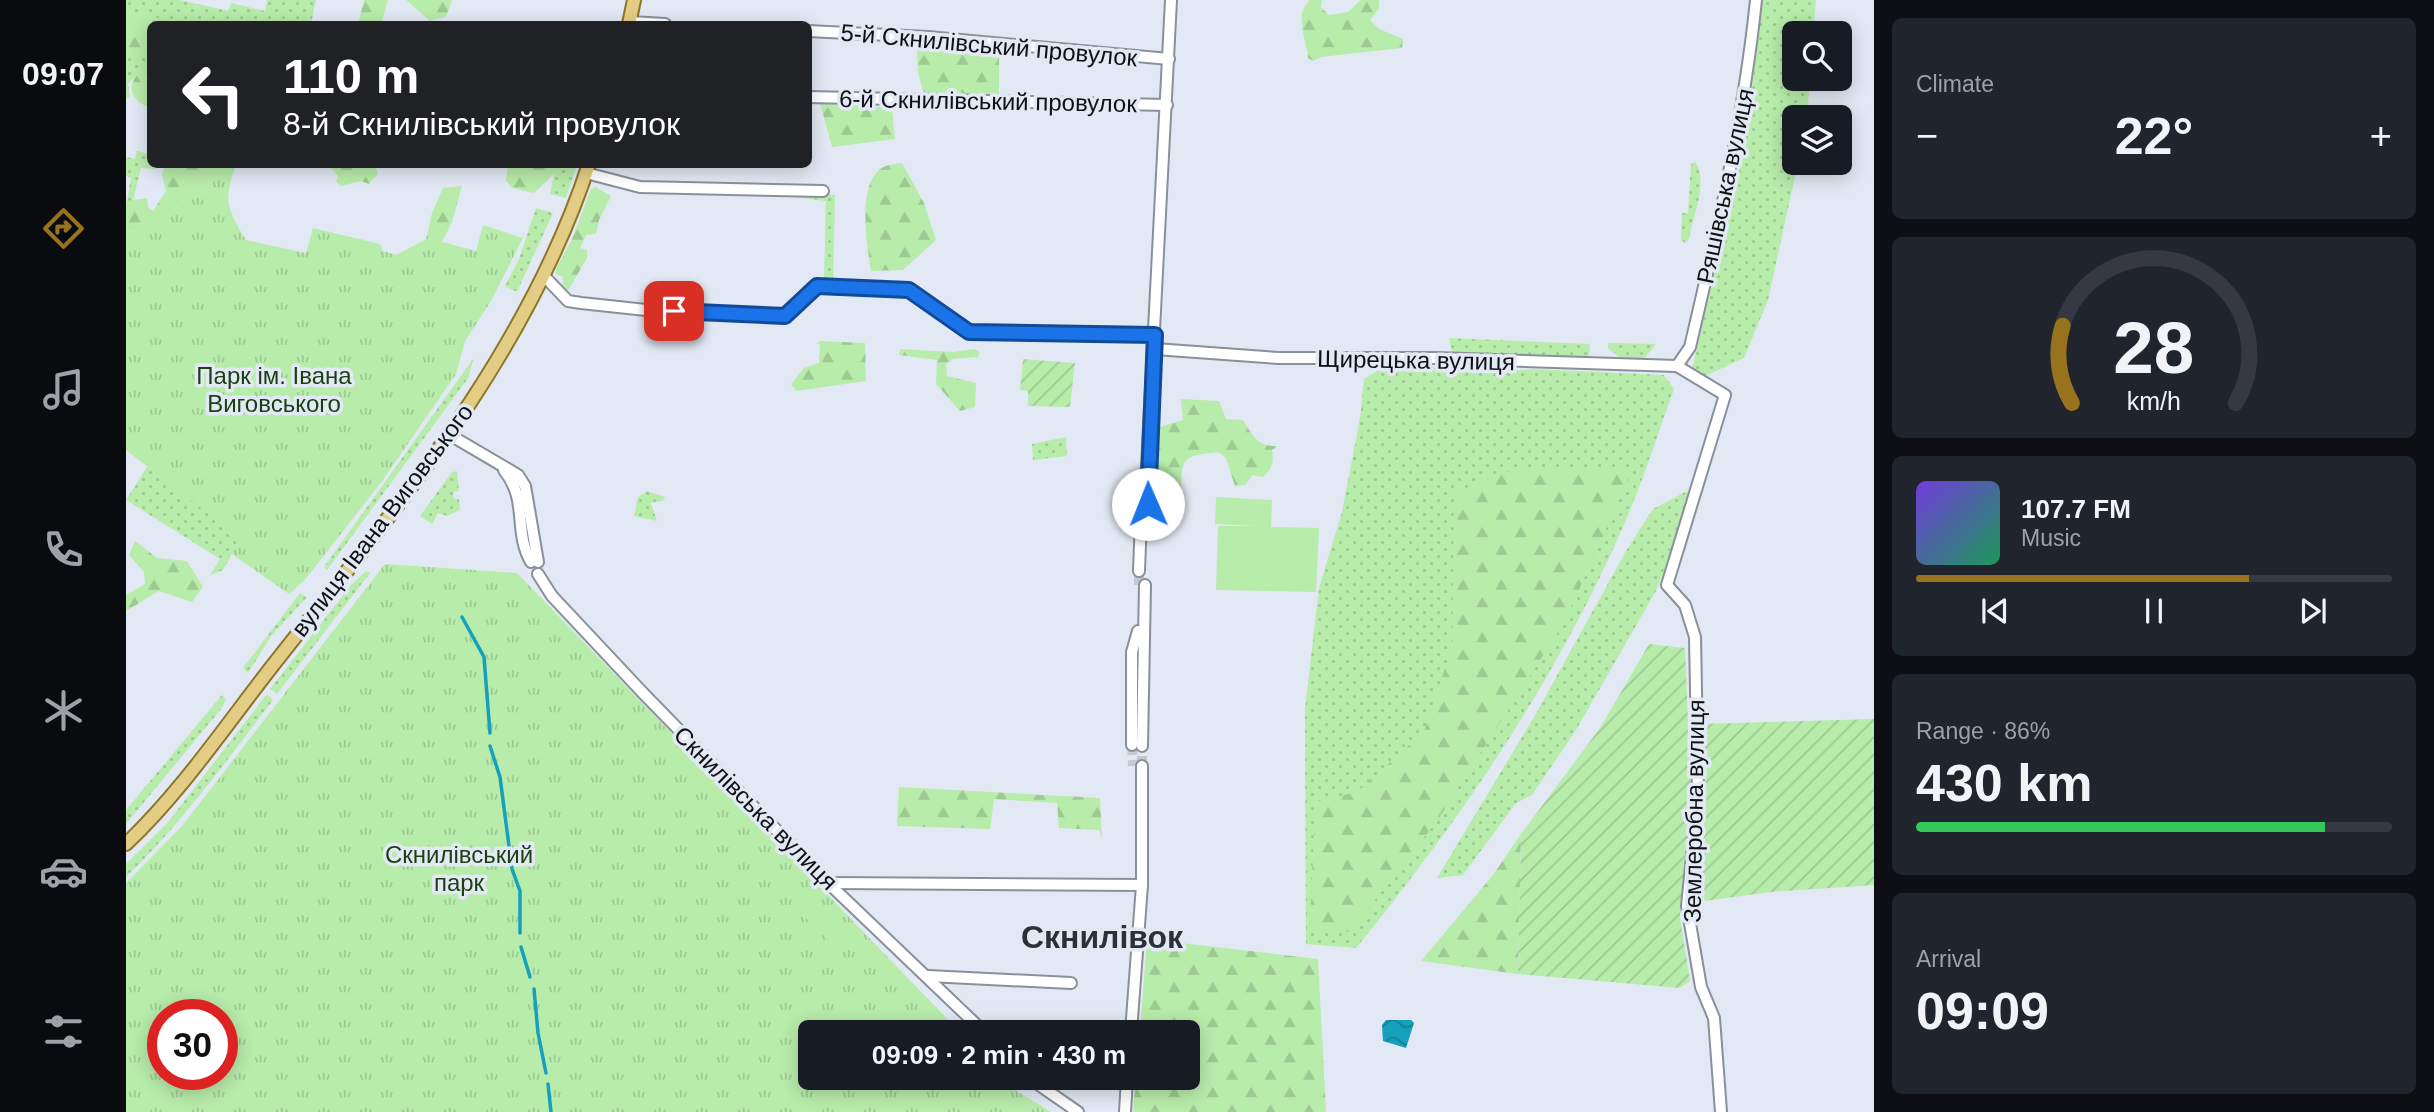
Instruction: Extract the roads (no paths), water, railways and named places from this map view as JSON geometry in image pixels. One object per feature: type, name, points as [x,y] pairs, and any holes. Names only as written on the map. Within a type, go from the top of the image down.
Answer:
[{"type":"main road","points":[[630,21],[634,0]]},
{"type":"main road","name":"вулиця Івана Виговського","points":[[126,844],[184,778],[450,435],[497,361],[543,275],[587,169]]},
{"type":"street","points":[[1145,500],[1171,0]]},
{"type":"street","name":"Ряшівська вулиця","points":[[1678,366],[1690,347],[1730,176],[1751,55],[1756,0]]},
{"type":"street","name":"5-й Скнилівський провулок","points":[[812,31],[928,37],[1169,59]]},
{"type":"street","name":"6-й Скнилівський провулок","points":[[812,97],[1167,105]]},
{"type":"street","points":[[587,169],[640,187],[823,191]]},
{"type":"street","points":[[543,275],[568,301],[660,311],[785,316],[817,286],[909,290],[969,332],[1155,335]]},
{"type":"street","name":"Щирецька вулиця","points":[[1154,349],[1278,358],[1436,358],[1678,366]]},
{"type":"street","name":"Землеробна вулиця","points":[[1678,366],[1725,395],[1667,585],[1685,605],[1695,637],[1698,797],[1687,906],[1701,987],[1714,1018],[1721,1112]]},
{"type":"street","points":[[450,435],[518,475],[525,486],[535,562]]},
{"type":"street","points":[[1142,571],[1144,519]]},
{"type":"street","name":"Скнилівська вулиця","points":[[538,574],[552,596],[620,670],[829,883],[972,1020]]},
{"type":"street","points":[[1137,745],[1142,588]]},
{"type":"street","points":[[1132,1020],[1142,886],[1139,769]]},
{"type":"street","points":[[829,883],[1142,886]]},
{"type":"street","points":[[928,976],[1071,983]]},
{"type":"street","points":[[1046,1090],[1078,1112]]},
{"type":"street","points":[[1125,1112],[1126,1090]]},
{"type":"water","points":[[1386,1020],[1411,1020],[1414,1023],[1406,1048],[1383,1041],[1382,1025]]},
{"type":"waterway","points":[[462,617],[484,657],[490,733]]},
{"type":"waterway","points":[[490,746],[500,777],[512,869],[520,891],[520,933]]},
{"type":"waterway","points":[[521,947],[530,977]]},
{"type":"waterway","points":[[534,989],[538,1033],[546,1073]]},
{"type":"waterway","points":[[548,1084],[551,1112]]},
{"type":"tunnel","points":[[1147,519],[1148,504]]},
{"type":"tunnel","points":[[1139,571],[1139,585]]},
{"type":"tunnel","points":[[1132,745],[1133,766]]},
{"type":"tunnel","points":[[1142,746],[1142,766]]},
{"type":"district","name":"Скнилівок","points":[[1102,937]]},
{"type":"park label","name":"Парк ім. Івана Виговського","points":[[274,389]]},
{"type":"park label","name":"Скнилівський парк","points":[[459,868]]}]
